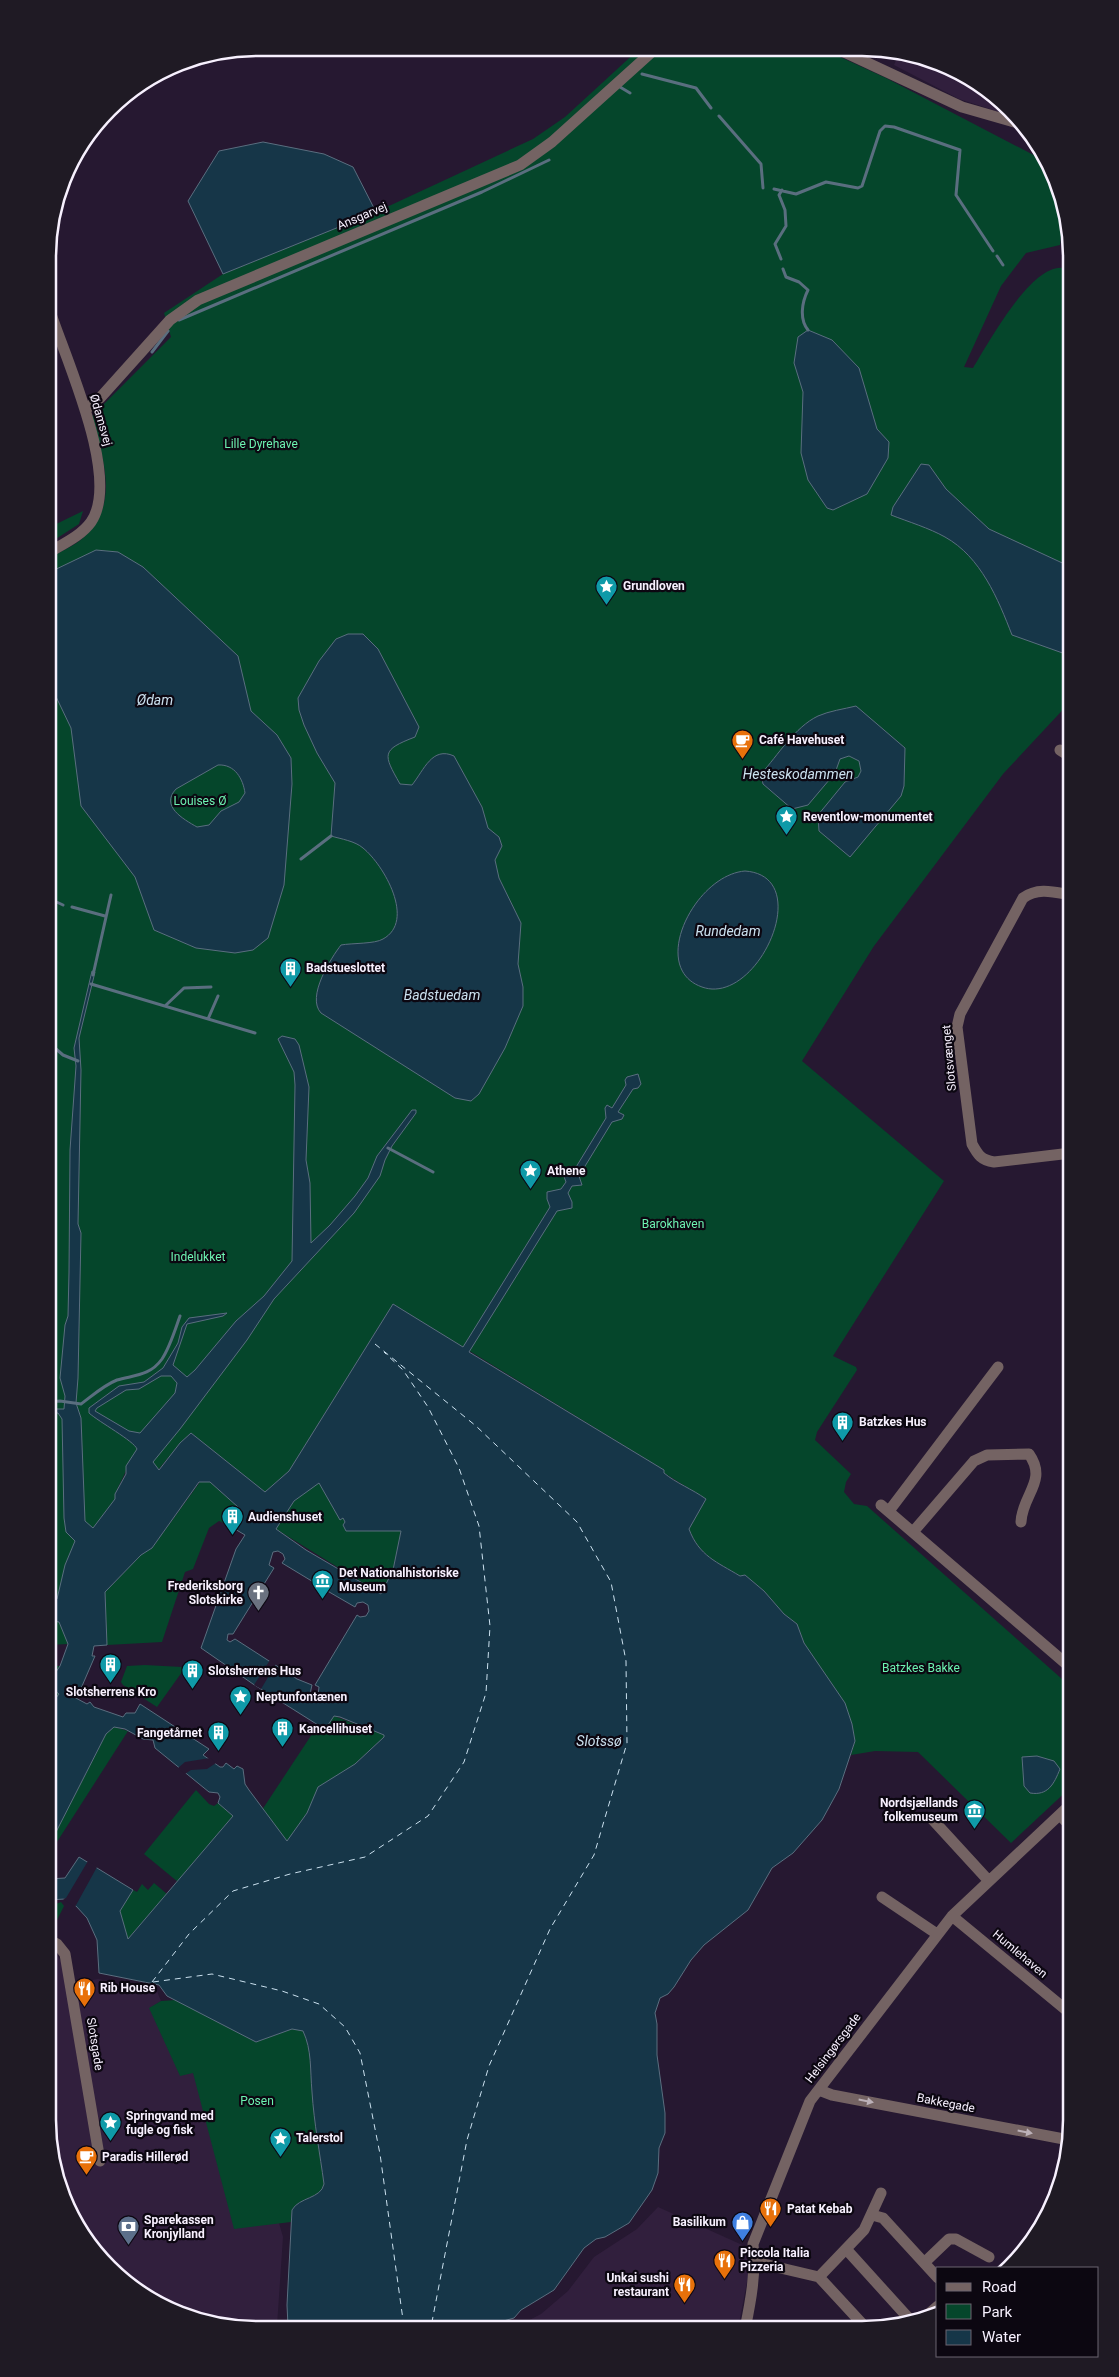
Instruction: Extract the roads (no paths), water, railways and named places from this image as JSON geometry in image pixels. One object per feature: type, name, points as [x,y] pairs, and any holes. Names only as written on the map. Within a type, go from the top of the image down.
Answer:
[{"type":"street","name":"Ansgarvej","points":[[85,410],[100,398],[170,320],[190,304],[520,165],[552,142],[647,56]]},
{"type":"street","points":[[853,56],[962,106],[1009,120]]},
{"type":"street","name":"Ødamsvej","points":[[56,344],[85,410],[94,438],[100,493],[98,510],[91,522],[82,532],[56,548]]},
{"type":"street","name":"Slotsvænget","points":[[1063,893],[1032,891],[1023,898],[960,1014],[957,1026],[972,1144],[979,1156],[984,1161],[994,1162],[1063,1154]]},
{"type":"street","points":[[998,1367],[885,1508],[1063,1661]]},
{"type":"street","points":[[913,1532],[974,1460],[987,1455],[1029,1454],[1036,1464],[1036,1482],[1022,1510],[1021,1522]]},
{"type":"street","name":"Helsingørsgade","points":[[746,2321],[753,2286],[755,2262],[753,2244],[804,2114],[819,2090],[952,1916],[988,1880],[1063,1812]]},
{"type":"street","points":[[1060,1815],[1063,1819]]},
{"type":"street","points":[[933,1820],[988,1880]]},
{"type":"street","points":[[882,1898],[937,1934]]},
{"type":"street","name":"Humlehaven","points":[[952,1916],[1063,2007]]},
{"type":"street","name":"Slotsgade","points":[[56,1943],[65,1954],[100,2161]]},
{"type":"street","name":"Bakkegade","points":[[819,2090],[832,2095],[1062,2138]]},
{"type":"street","points":[[819,2277],[864,2230],[881,2193]]},
{"type":"street","points":[[872,2215],[883,2218],[936,2276]]},
{"type":"street","points":[[925,2262],[949,2239],[956,2239],[989,2257]]},
{"type":"street","points":[[846,2249],[906,2316]]},
{"type":"street","points":[[755,2262],[819,2277],[860,2321]]},
{"type":"water","points":[[263,142],[324,154],[353,167],[376,212],[223,274],[188,201],[219,151]]},
{"type":"water","points":[[808,330],[832,340],[859,368],[877,429],[889,442],[888,458],[867,494],[833,510],[827,508],[808,480],[801,453],[803,392],[794,363],[798,337]]},
{"type":"water","points":[[921,464],[929,465],[946,489],[989,529],[1063,563],[1063,653],[1012,635],[1001,607],[987,580],[969,556],[958,545],[945,537],[891,515],[893,507]]},
{"type":"water","name":"Ødam","points":[[96,550],[118,552],[143,567],[238,656],[251,711],[277,735],[291,758],[292,784],[284,885],[268,938],[253,950],[235,953],[196,948],[154,930],[135,877],[81,806],[71,728],[56,697],[56,569]],"holes":[[[218,765],[229,767],[237,773],[245,793],[239,802],[221,811],[209,825],[197,827],[175,811],[171,801],[176,789]]]},
{"type":"water","name":"Badstuedam","points":[[348,634],[363,634],[378,649],[419,727],[415,737],[396,746],[388,754],[390,766],[400,784],[412,785],[434,757],[440,754],[454,756],[482,807],[488,828],[499,837],[502,846],[495,860],[499,878],[521,923],[518,964],[523,987],[523,1006],[505,1048],[479,1094],[471,1101],[455,1098],[321,1013],[317,1006],[318,988],[326,968],[341,945],[379,941],[392,931],[397,920],[397,907],[393,893],[380,867],[363,848],[348,840],[331,836],[335,783],[317,753],[299,710],[298,698],[319,661],[336,639]]},
{"type":"water","name":"Hesteskodammen","points":[[856,706],[905,748],[904,786],[901,796],[850,857],[819,831],[818,815],[845,782],[858,777],[861,771],[859,761],[849,756],[840,759],[835,773],[808,805],[792,809],[763,784],[761,774],[794,734],[810,721],[827,713]]},
{"type":"water","name":"Rundedam","points":[[745,871],[766,878],[776,894],[778,915],[771,938],[759,960],[742,978],[723,988],[702,987],[686,977],[679,961],[679,943],[684,923],[695,904],[710,888],[727,876]]},
{"type":"water","name":"Slotssø","points":[[92,971],[95,972],[79,1038],[81,1070],[78,1224],[81,1233],[76,1403],[81,1418],[85,1521],[93,1528],[115,1499],[115,1494],[126,1474],[126,1466],[137,1449],[130,1441],[89,1413],[89,1408],[119,1386],[144,1382],[163,1368],[178,1343],[182,1327],[189,1318],[227,1313],[223,1316],[187,1324],[173,1365],[187,1377],[236,1321],[264,1296],[292,1261],[295,1085],[294,1072],[278,1039],[282,1036],[295,1039],[299,1045],[309,1087],[306,1160],[310,1183],[311,1243],[330,1225],[355,1196],[368,1178],[377,1156],[412,1110],[416,1110],[416,1113],[392,1146],[380,1176],[354,1213],[274,1299],[247,1340],[153,1462],[159,1470],[180,1443],[191,1433],[265,1492],[289,1471],[393,1304],[463,1347],[550,1207],[547,1192],[561,1189],[566,1182],[563,1174],[573,1172],[606,1118],[605,1108],[607,1105],[612,1108],[626,1085],[625,1080],[627,1077],[638,1074],[641,1084],[638,1088],[633,1089],[618,1112],[624,1115],[622,1119],[612,1122],[579,1176],[582,1185],[572,1186],[568,1193],[572,1202],[572,1208],[557,1211],[469,1352],[664,1470],[664,1473],[669,1477],[706,1499],[689,1529],[693,1538],[703,1552],[716,1562],[740,1576],[745,1575],[764,1591],[784,1614],[797,1624],[804,1643],[845,1703],[855,1741],[839,1789],[822,1820],[793,1853],[772,1868],[748,1910],[704,1945],[691,1960],[674,1987],[668,1994],[660,1998],[655,2013],[657,2055],[665,2113],[665,2133],[659,2148],[658,2173],[652,2190],[629,2223],[605,2237],[596,2239],[584,2248],[554,2290],[521,2310],[514,2318],[504,2321],[288,2321],[292,2210],[295,2206],[319,2193],[324,2184],[314,2115],[309,2053],[303,2031],[292,2029],[256,2042],[167,1996],[159,1985],[99,1973],[97,1940],[87,1918],[76,1906],[65,1899],[56,1900],[56,1879],[65,1878],[79,1857],[133,1890],[120,1911],[128,1939],[233,1816],[218,1803],[220,1797],[218,1793],[209,1792],[155,1748],[153,1740],[143,1739],[125,1729],[114,1727],[106,1734],[56,1832],[56,1698],[59,1694],[56,1692],[56,1672],[68,1644],[59,1622],[56,1621],[56,1599],[65,1565],[75,1541],[66,1532],[64,1518],[62,1419],[56,1413],[56,1409],[64,1409],[65,1396],[60,1378],[65,1325],[68,1316],[70,1150],[76,1066],[74,1048]],"holes":[[[161,1376],[171,1376],[177,1383],[175,1393],[140,1433],[129,1431],[95,1411],[126,1390],[139,1389]],[[199,1482],[210,1482],[238,1507],[228,1525],[245,1535],[236,1549],[201,1648],[318,1725],[326,1728],[334,1716],[384,1735],[355,1764],[318,1787],[307,1813],[287,1841],[245,1784],[243,1769],[237,1766],[234,1769],[226,1763],[223,1767],[220,1767],[203,1755],[209,1749],[140,1704],[135,1713],[126,1713],[123,1717],[94,1707],[90,1702],[87,1704],[72,1696],[74,1693],[79,1693],[95,1656],[92,1656],[94,1646],[107,1645],[105,1592],[141,1555],[152,1548]],[[319,1483],[340,1520],[343,1518],[345,1522],[343,1525],[346,1531],[401,1531],[393,1570],[381,1594],[306,1550],[276,1529],[294,1501]],[[278,1551],[283,1554],[285,1559],[282,1563],[315,1583],[319,1577],[328,1582],[324,1589],[355,1607],[357,1603],[363,1602],[368,1605],[369,1611],[366,1616],[360,1617],[357,1615],[315,1685],[319,1687],[318,1695],[310,1694],[312,1685],[297,1679],[235,1639],[230,1642],[227,1640],[228,1634],[233,1634],[274,1568],[269,1565],[273,1552]]]},
{"type":"water","points":[[1037,1756],[1054,1761],[1060,1769],[1050,1788],[1041,1793],[1030,1793],[1024,1786],[1022,1757]]},
{"type":"waterway","points":[[642,74],[696,88],[711,108]]},
{"type":"waterway","points":[[620,87],[630,93]]},
{"type":"waterway","points":[[719,116],[761,164],[763,188]]},
{"type":"waterway","points":[[774,189],[796,194],[826,182],[858,188],[862,186],[880,131],[885,126],[894,127],[960,150],[956,195],[993,251]]},
{"type":"waterway","points":[[179,320],[482,192],[549,160]]},
{"type":"waterway","points":[[781,259],[775,244],[786,226],[785,210],[779,195],[782,190]]},
{"type":"waterway","points":[[997,256],[1003,265]]},
{"type":"waterway","points":[[783,269],[786,277],[799,282],[808,290],[802,310],[803,321],[808,330]]},
{"type":"waterway","points":[[152,352],[168,331]]},
{"type":"waterway","points":[[301,859],[331,836]]},
{"type":"waterway","points":[[93,975],[111,895]]},
{"type":"waterway","points":[[56,902],[63,905]]},
{"type":"waterway","points":[[72,907],[105,916]]},
{"type":"waterway","points":[[91,984],[255,1033]]},
{"type":"waterway","points":[[165,1006],[184,988],[211,987]]},
{"type":"waterway","points":[[208,1019],[218,996]]},
{"type":"waterway","points":[[56,1049],[63,1055],[78,1061]]},
{"type":"waterway","points":[[388,1148],[433,1172]]},
{"type":"waterway","points":[[56,1401],[81,1404],[112,1382],[152,1369],[165,1354],[180,1316]]},
{"type":"place","name":"Grundloven","points":[[607,605]]},
{"type":"place","name":"Café Havehuset","points":[[743,759]]},
{"type":"place","name":"Reventlow-monumentet","points":[[787,836]]},
{"type":"place","name":"Badstueslottet","points":[[290,987]]},
{"type":"place","name":"Athene","points":[[531,1190]]},
{"type":"place","name":"Batzkes Hus","points":[[843,1441]]},
{"type":"place","name":"Audienshuset","points":[[232,1536]]},
{"type":"place","name":"Det Nationalhistoriske Museum","points":[[323,1599]]},
{"type":"place","name":"Frederiksborg Slotskirke","points":[[259,1612]]},
{"type":"place","name":"Slotsherrens Kro","points":[[111,1684]]},
{"type":"place","name":"Slotsherrens Hus","points":[[192,1690]]},
{"type":"place","name":"Neptunfontænen","points":[[240,1716]]},
{"type":"place","name":"Kancellihuset","points":[[283,1748]]},
{"type":"place","name":"Fangetårnet","points":[[218,1752]]},
{"type":"place","name":"Nordsjællands folkemuseum","points":[[974,1829]]},
{"type":"place","name":"Rib House","points":[[84,2007]]},
{"type":"place","name":"Springvand med fugle og fisk","points":[[110,2142]]},
{"type":"place","name":"Talerstol","points":[[280,2157]]},
{"type":"place","name":"Paradis Hillerød","points":[[86,2176]]},
{"type":"place","name":"Patat Kebab","points":[[771,2228]]},
{"type":"place","name":"Basilikum","points":[[742,2241]]},
{"type":"place","name":"Sparekassen Kronjylland","points":[[128,2246]]},
{"type":"place","name":"Piccola Italia Pizzeria","points":[[724,2279]]},
{"type":"place","name":"Unkai sushi restaurant","points":[[685,2304]]},
{"type":"park label","name":"Lille Dyrehave","points":[[261,444]]},
{"type":"park label","name":"Louises Ø","points":[[200,801]]},
{"type":"park label","name":"Barokhaven","points":[[673,1224]]},
{"type":"park label","name":"Indelukket","points":[[198,1257]]},
{"type":"park label","name":"Batzkes Bakke","points":[[921,1668]]},
{"type":"park label","name":"Posen","points":[[257,2101]]}]
